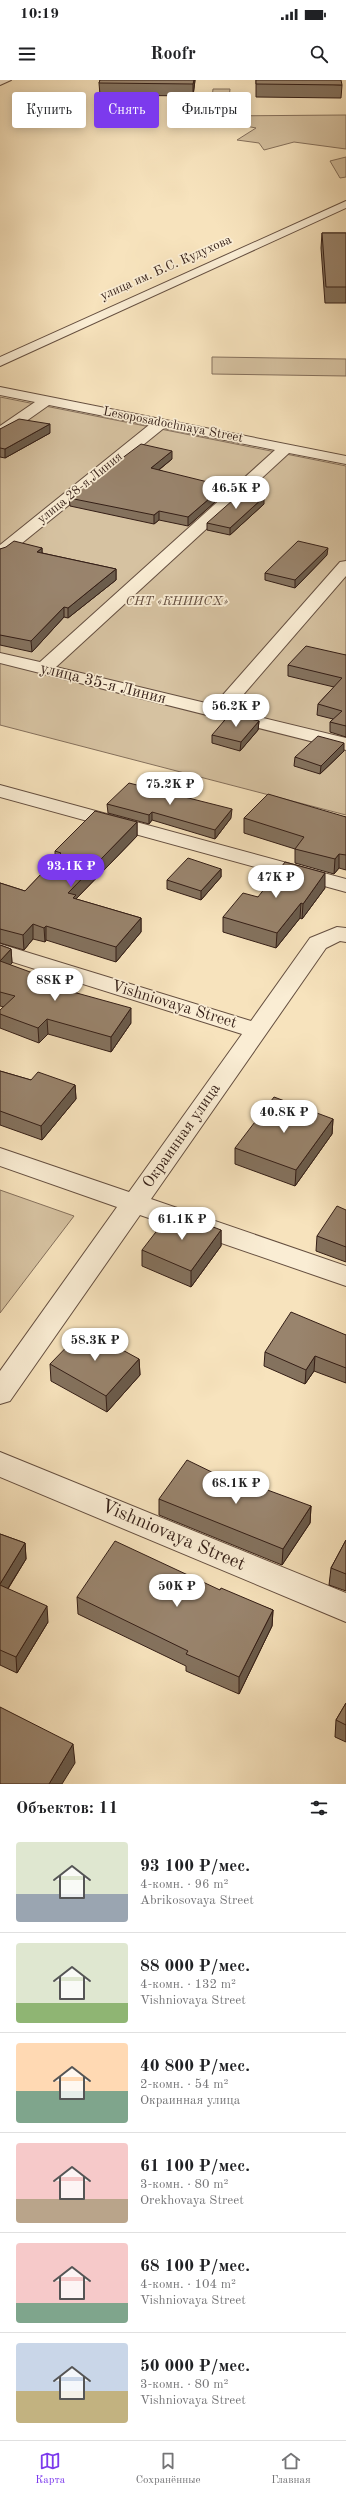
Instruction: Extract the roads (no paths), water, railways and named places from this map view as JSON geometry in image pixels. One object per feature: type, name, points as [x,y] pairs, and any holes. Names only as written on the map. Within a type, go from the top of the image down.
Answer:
[{"type":"street","points":[[0,82],[6,80]]},
{"type":"street","name":"улица им. Б.С. Кудухова","points":[[0,362],[346,204]]},
{"type":"street","name":"Lesoposadochnaya Street","points":[[0,391],[346,460]]},
{"type":"street","points":[[0,434],[47,400]]},
{"type":"street","name":"улица 28-я Линия","points":[[0,553],[161,423]]},
{"type":"street","points":[[42,669],[286,448]]},
{"type":"street","points":[[218,712],[346,566]]},
{"type":"street","name":"улица 35-я Линия","points":[[0,658],[346,744]]},
{"type":"street","points":[[0,791],[346,886]]},
{"type":"street","name":"Окраинная улица","points":[[0,1392],[318,943],[337,934],[346,935]]},
{"type":"street","name":"Vishniovaya Street","points":[[0,951],[256,1030]]},
{"type":"street","points":[[0,1157],[346,1276]]},
{"type":"street","name":"Vishniovaya Street","points":[[0,1464],[346,1608]]},
{"type":"park label","name":"СНТ «КНИИСХ»","points":[[177,601]]}]
